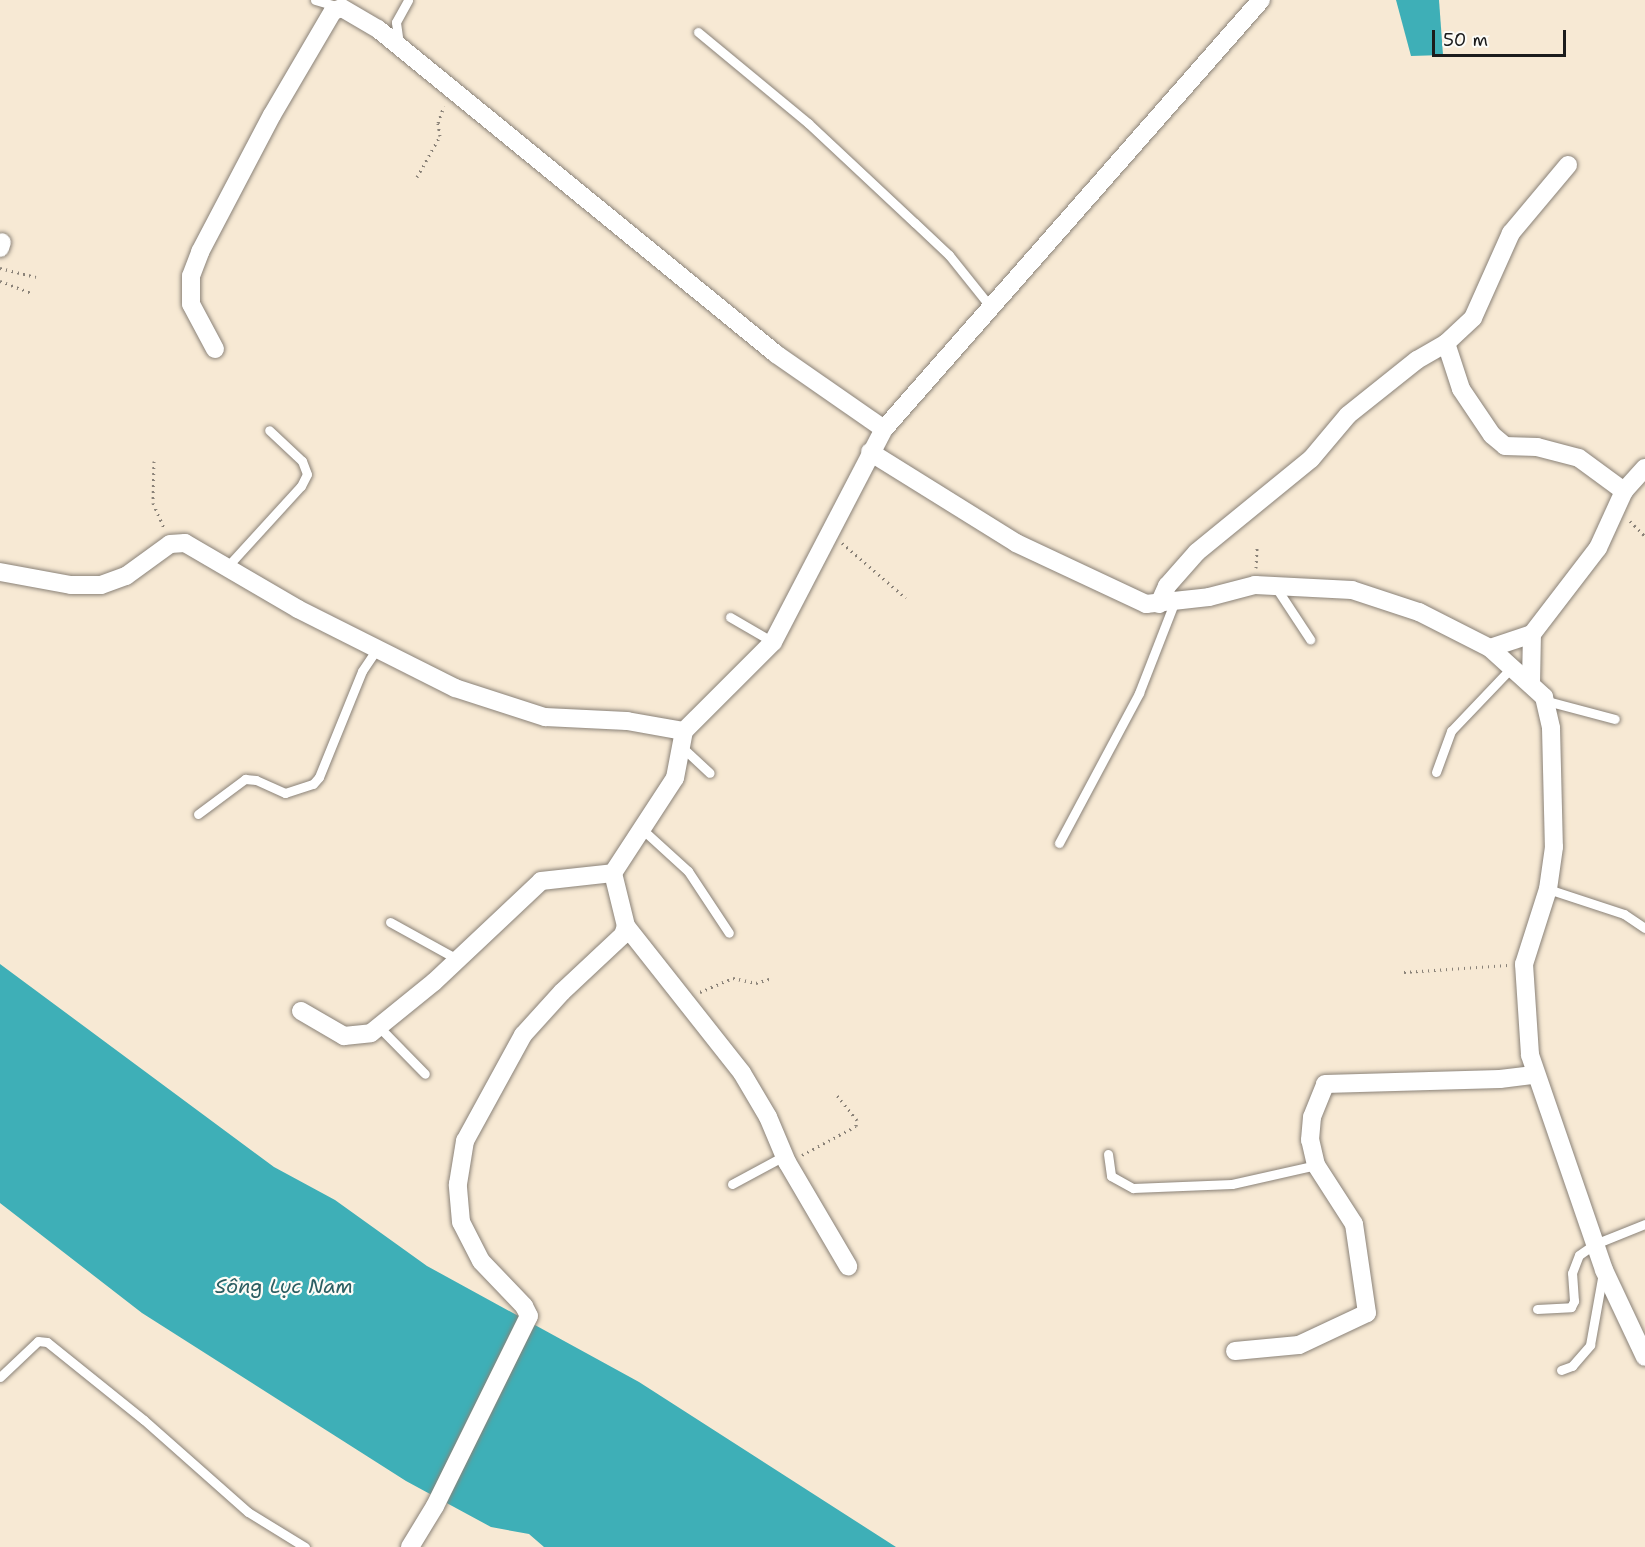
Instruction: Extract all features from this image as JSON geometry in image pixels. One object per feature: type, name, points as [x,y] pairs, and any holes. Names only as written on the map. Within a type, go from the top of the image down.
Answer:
[{"type":"street","points":[[301,1011],[348,1038],[380,1028],[541,881],[613,873],[644,830],[675,778],[684,749],[684,731],[773,642],[884,429],[990,305],[1261,0]]},
{"type":"street","points":[[215,349],[191,304],[191,276],[272,115],[333,10],[339,8],[354,12],[399,46],[453,92],[560,174],[776,354],[884,429]]},
{"type":"street","points":[[1166,604],[1167,586],[1197,552],[1311,459],[1348,416],[1417,360],[1446,343],[1473,318],[1511,233],[1568,165]]},
{"type":"street","points":[[1446,343],[1461,389],[1492,435],[1505,446],[1536,447],[1579,458],[1624,491]]},
{"type":"street","points":[[870,452],[1016,543],[1057,559],[1121,594],[1146,604],[1166,604],[1255,585],[1274,584],[1352,590],[1419,612],[1490,648],[1547,701],[1551,728],[1550,775],[1554,847],[1548,889],[1524,964],[1534,1075],[1604,1270],[1645,1357]]},
{"type":"street","points":[[1490,648],[1532,634],[1598,548],[1624,491],[1645,468]]},
{"type":"street","points":[[0,572],[71,585],[101,585],[126,576],[170,544],[193,546],[226,568],[376,650],[455,688],[529,713],[627,721],[684,731]]},
{"type":"street","points":[[1531,684],[1532,634]]},
{"type":"street","points":[[613,873],[626,926],[678,996],[742,1073],[768,1116],[785,1159],[848,1266]]},
{"type":"street","points":[[410,1547],[435,1506],[527,1328],[529,1316],[524,1306],[481,1261],[460,1222],[458,1184],[465,1141],[523,1035],[562,992],[617,944],[626,926]]},
{"type":"street","points":[[1234,1351],[1299,1345],[1367,1313],[1354,1224],[1316,1165],[1310,1140],[1312,1117],[1321,1090],[1329,1083],[1500,1079],[1534,1075]]},
{"type":"lane","points":[[315,0],[339,8]]},
{"type":"lane","points":[[399,46],[396,22],[408,0]]},
{"type":"lane","points":[[698,33],[808,123],[949,255],[990,305]]},
{"type":"lane","points":[[226,568],[301,486],[306,474],[303,461],[269,430]]},
{"type":"lane","points":[[1274,584],[1310,639]]},
{"type":"lane","points":[[1059,843],[1139,693],[1166,604]]},
{"type":"lane","points":[[730,617],[773,642]]},
{"type":"lane","points":[[198,814],[245,779],[256,780],[285,793],[313,784],[319,777],[362,670],[376,650]]},
{"type":"lane","points":[[1436,772],[1450,731],[1512,668]]},
{"type":"lane","points":[[1547,701],[1615,718]]},
{"type":"lane","points":[[684,749],[710,773]]},
{"type":"lane","points":[[644,830],[688,871],[729,933]]},
{"type":"lane","points":[[1548,889],[1624,914],[1645,928]]},
{"type":"lane","points":[[390,922],[457,959]]},
{"type":"lane","points":[[380,1028],[425,1074]]},
{"type":"lane","points":[[1108,1154],[1111,1176],[1133,1188],[1232,1184],[1316,1165]]},
{"type":"lane","points":[[732,1184],[785,1159]]},
{"type":"lane","points":[[1537,1310],[1573,1306],[1573,1267],[1580,1256],[1595,1245],[1645,1224]]},
{"type":"lane","points":[[1561,1370],[1572,1366],[1590,1345],[1604,1270]]},
{"type":"lane","points":[[0,1377],[38,1341],[46,1342],[144,1420],[248,1512],[305,1547]]},
{"type":"path","points":[[417,177],[440,136],[439,116],[453,92]]},
{"type":"path","points":[[0,268],[36,277]]},
{"type":"path","points":[[0,281],[32,293]]},
{"type":"path","points":[[154,461],[153,503],[170,544]]},
{"type":"path","points":[[830,532],[906,598]]},
{"type":"path","points":[[1404,972],[1524,964]]},
{"type":"path","points":[[678,996],[733,978],[756,983],[770,978]]},
{"type":"path","points":[[785,1159],[856,1126],[857,1120],[837,1095]]},
{"type":"water","points":[[1396,0],[1439,0],[1443,55],[1411,56]]},
{"type":"water","name":"Sông Lục Nam","points":[[0,964],[274,1167],[335,1200],[427,1266],[639,1382],[896,1547],[544,1547],[529,1534],[491,1527],[406,1481],[142,1313],[0,1203]]}]
